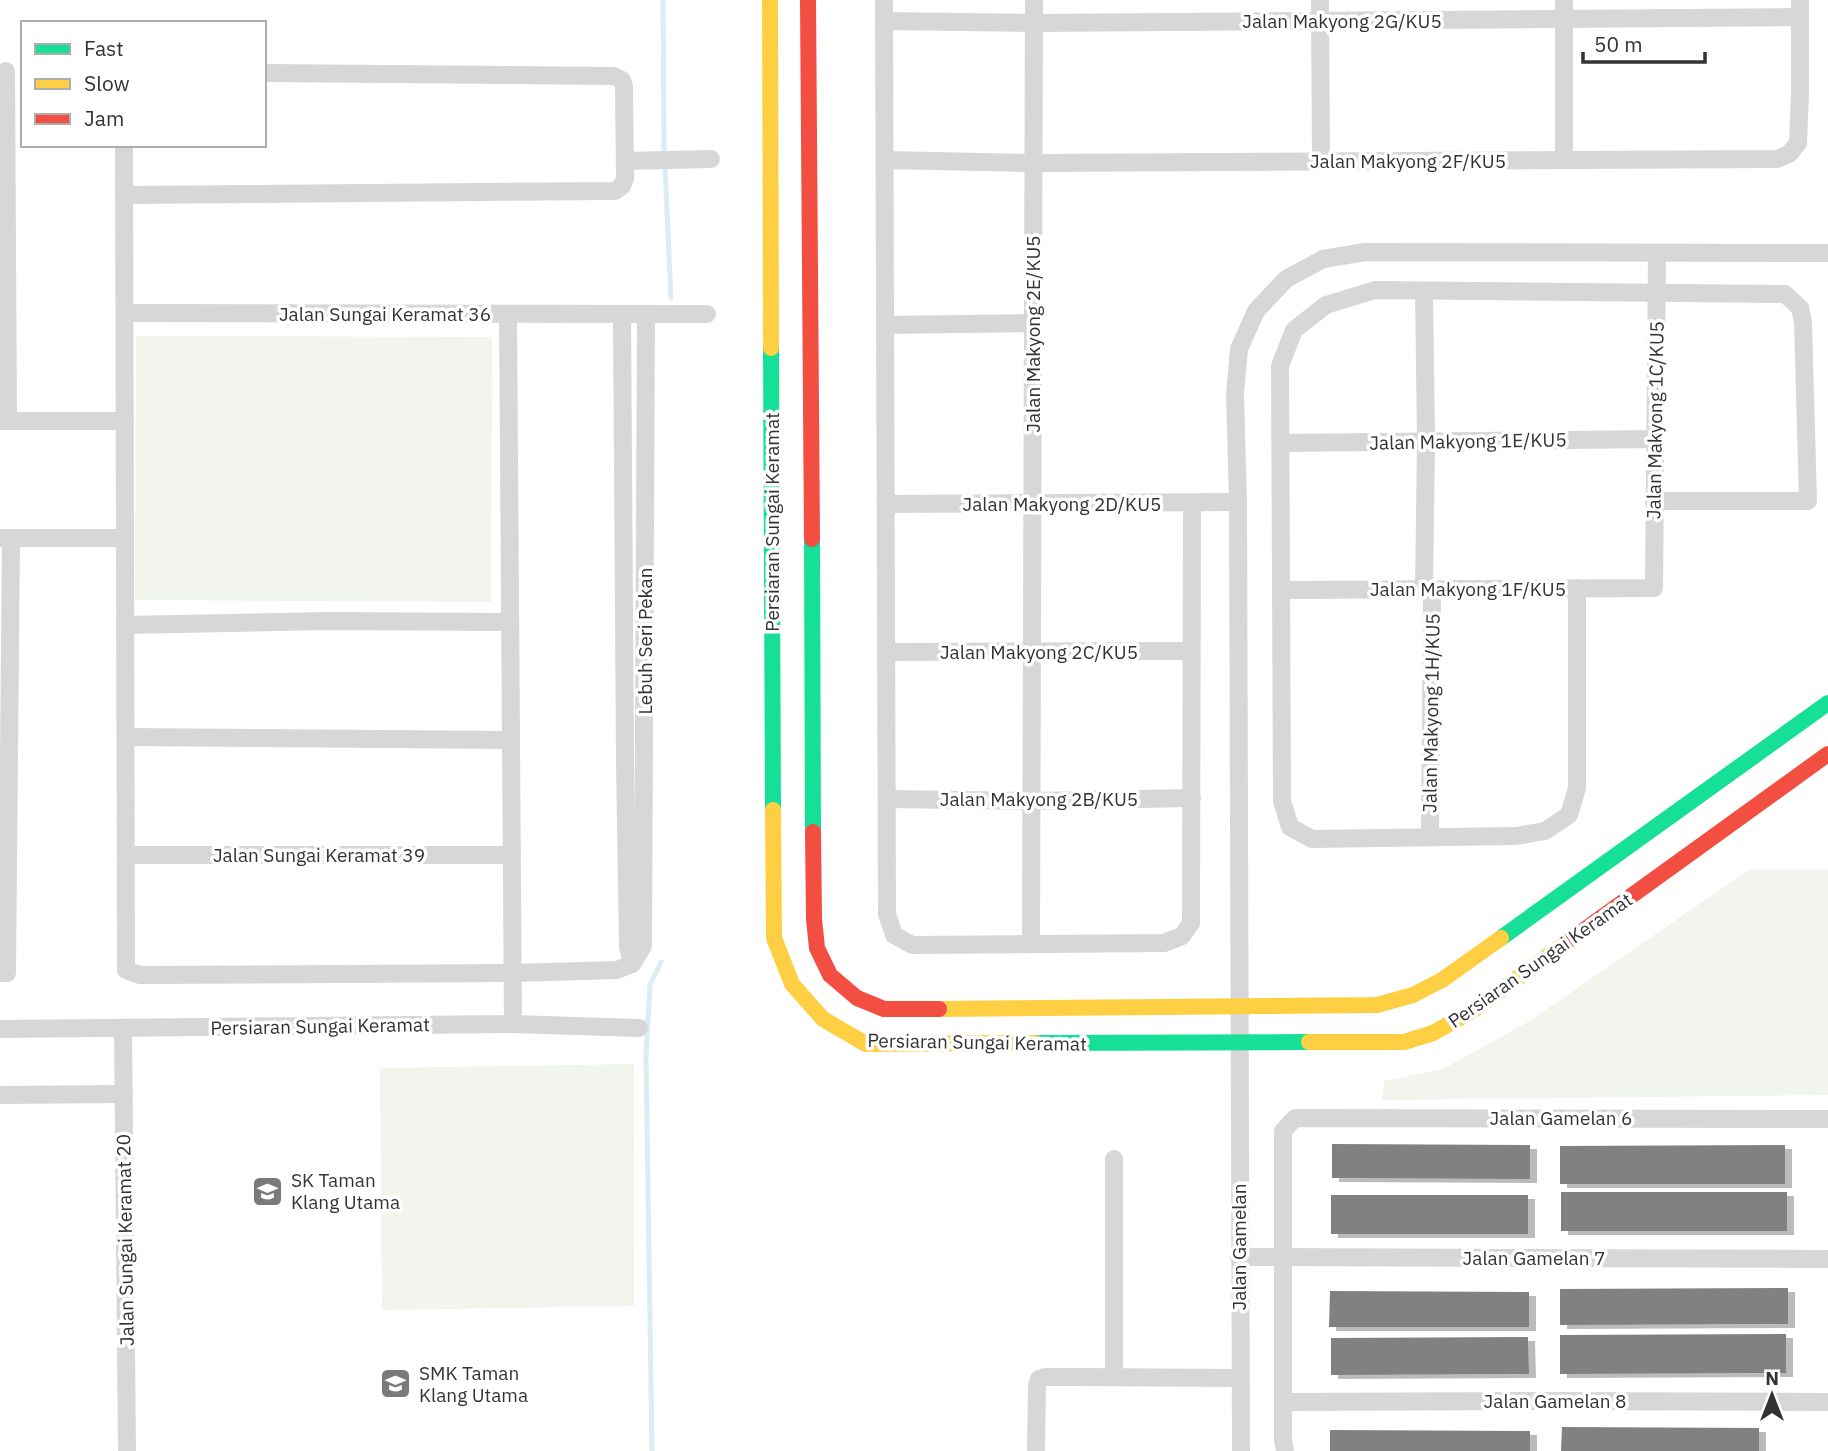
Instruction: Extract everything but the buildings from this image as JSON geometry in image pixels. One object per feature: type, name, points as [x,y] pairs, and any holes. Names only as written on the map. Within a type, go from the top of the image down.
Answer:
[{"type":"street","name":"Persiaran Sungai Keramat","points":[[770,0],[774,938],[792,984],[823,1019],[866,1044],[1404,1042],[1433,1033],[1472,1011],[1828,754]]},
{"type":"street","name":"Persiaran Sungai Keramat","points":[[808,0],[814,905],[817,948],[830,975],[857,998],[884,1009],[1377,1005],[1413,995],[1453,972],[1828,703]]},
{"type":"street","points":[[884,0],[887,914],[894,936],[912,946],[1164,943],[1182,936],[1191,923],[1192,503]]},
{"type":"street","name":"Jalan Makyong 2E/KU5","points":[[1031,944],[1034,0]]},
{"type":"street","points":[[1320,0],[1321,161]]},
{"type":"street","points":[[1563,160],[1564,0]]},
{"type":"street","name":"Jalan Makyong 2G/KU5","points":[[884,21],[1034,23],[1564,20],[1800,8]]},
{"type":"street","name":"Jalan Makyong 2F/KU5","points":[[885,160],[1034,163],[1777,159],[1789,154],[1798,143],[1800,8]]},
{"type":"street","points":[[10,71],[4,194],[4,421],[125,421]]},
{"type":"street","points":[[124,195],[615,191],[622,186],[625,178],[624,87],[621,80],[614,76],[266,73]]},
{"type":"street","points":[[124,147],[126,970],[140,975],[513,973],[617,970],[632,964],[628,946],[625,788],[622,314]]},
{"type":"street","points":[[625,161],[711,159]]},
{"type":"street","name":"Jalan Gamelan","points":[[1241,1451],[1238,502],[1234,394],[1239,349],[1256,311],[1286,279],[1323,260],[1365,252],[1828,253]]},
{"type":"street","name":"Jalan Makyong 1C/KU5","points":[[1654,587],[1657,253]]},
{"type":"street","points":[[1577,588],[1577,788],[1569,815],[1545,831],[1516,836],[1312,839],[1290,827],[1282,801],[1280,366],[1294,330],[1326,305],[1375,290],[1785,294],[1800,308],[1803,322],[1808,501],[1654,501]]},
{"type":"street","name":"Jalan Makyong 1H/KU5","points":[[1424,291],[1430,837]]},
{"type":"street","name":"Jalan Sungai Keramat 36","points":[[125,313],[707,314]]},
{"type":"street","points":[[508,314],[513,1024]]},
{"type":"street","name":"Lebuh Seri Pekan","points":[[632,964],[643,946],[646,314]]},
{"type":"street","points":[[885,325],[1033,323]]},
{"type":"street","name":"Jalan Makyong 1E/KU5","points":[[1280,443],[1655,439]]},
{"type":"street","name":"Jalan Makyong 2D/KU5","points":[[886,504],[1238,502]]},
{"type":"street","points":[[4,973],[5,538],[125,538]]},
{"type":"street","name":"Jalan Makyong 1F/KU5","points":[[1282,590],[1654,587]]},
{"type":"street","points":[[125,625],[326,621],[510,622]]},
{"type":"street","name":"Jalan Makyong 2C/KU5","points":[[886,652],[1191,651]]},
{"type":"street","points":[[126,737],[511,740]]},
{"type":"street","name":"Jalan Makyong 2B/KU5","points":[[887,799],[1032,801],[1192,798]]},
{"type":"street","name":"Jalan Sungai Keramat 39","points":[[126,855],[512,855]]},
{"type":"street","name":"Persiaran Sungai Keramat","points":[[0,1029],[513,1024],[639,1028]]},
{"type":"street","name":"Jalan Sungai Keramat 20","points":[[123,1029],[127,1451]]},
{"type":"street","points":[[0,1095],[124,1094]]},
{"type":"street","name":"Jalan Gamelan 6","points":[[1283,1257],[1283,1131],[1295,1118],[1828,1119]]},
{"type":"street","points":[[1114,1159],[1114,1377]]},
{"type":"street","name":"Jalan Gamelan 7","points":[[1239,1257],[1828,1259]]},
{"type":"street","points":[[1283,1257],[1285,1451]]},
{"type":"street","points":[[1036,1451],[1039,1379],[1239,1378]]},
{"type":"street","name":"Jalan Gamelan 8","points":[[1283,1402],[1828,1402]]},
{"type":"shaded area","points":[[136,336],[492,337],[491,602],[135,600]]},
{"type":"shaded area","points":[[1750,869],[1828,869],[1828,1095],[1382,1100],[1384,1081],[1443,1069],[1528,1022]]},
{"type":"shaded area","points":[[634,1064],[634,1306],[382,1310],[380,1068]]},
{"type":"waterway","points":[[663,0],[664,147],[671,298]]},
{"type":"waterway","points":[[652,1451],[646,1056],[650,985],[661,962]]},
{"type":"traffic: fast","points":[[771,348],[773,810]]},
{"type":"traffic: fast","points":[[812,539],[813,832]]},
{"type":"traffic: fast","points":[[1501,938],[1828,703]]},
{"type":"traffic: fast","points":[[1035,1043],[1309,1042]]},
{"type":"traffic: slow","points":[[770,0],[771,348]]},
{"type":"traffic: slow","points":[[773,810],[774,938],[792,984],[823,1019],[866,1044],[1035,1043]]},
{"type":"traffic: slow","points":[[939,1009],[1377,1005],[1413,995],[1442,980],[1501,938]]},
{"type":"traffic: slow","points":[[1309,1042],[1404,1042],[1433,1033],[1472,1011],[1573,938]]},
{"type":"traffic: jam","points":[[808,0],[812,539]]},
{"type":"traffic: jam","points":[[1573,938],[1828,754]]},
{"type":"traffic: jam","points":[[813,832],[817,948],[830,975],[857,998],[884,1009],[939,1009]]},
{"type":"place","name":"SK Taman Klang Utama","points":[[268,1191]]},
{"type":"place","name":"SMK Taman Klang Utama","points":[[396,1384]]}]
